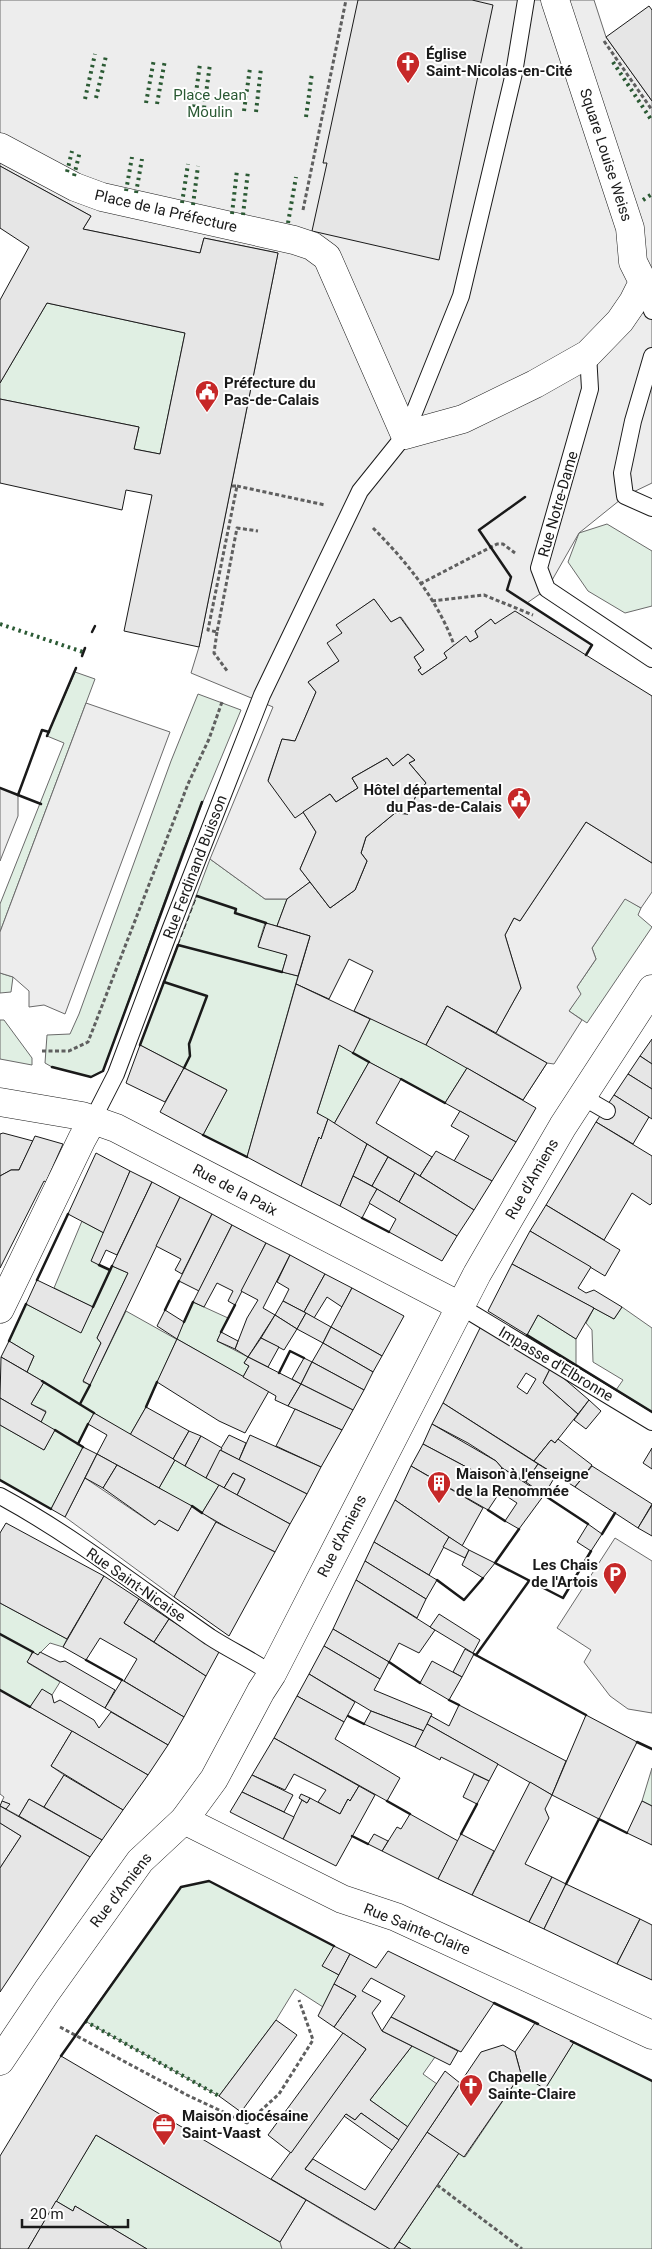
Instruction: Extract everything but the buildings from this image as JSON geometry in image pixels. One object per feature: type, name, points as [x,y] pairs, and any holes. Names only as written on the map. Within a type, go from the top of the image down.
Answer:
[{"type":"street","name":"Square Louise Weiss","points":[[555,0],[630,228],[633,262],[647,284]]},
{"type":"street","name":"Place de la Préfecture","points":[[0,147],[75,187],[102,198],[303,243]]},
{"type":"street","points":[[303,243],[327,257],[405,435],[463,419],[535,384],[588,354],[620,321],[647,284]]},
{"type":"street","name":"Rue d'Amiens","points":[[0,2061],[140,1861],[184,1820],[214,1779],[260,1691],[272,1674],[460,1306],[526,1188],[581,1096],[652,989]]},
{"type":"street","name":"Rue de la Paix","points":[[0,1102],[66,1112],[93,1119],[116,1128],[460,1306]]},
{"type":"street","name":"Rue Ferdinand Buisson","points":[[0,1309],[93,1119]]},
{"type":"street","name":"Rue Sainte-Claire","points":[[184,1820],[342,1898],[396,1917],[652,2035]]},
{"type":"lane","name":"Rue Ferdinand Buisson","points":[[93,1119],[116,1074],[262,695],[360,491],[405,435],[461,296],[510,92],[526,0]]},
{"type":"lane","points":[[647,284],[652,311]]},
{"type":"lane","name":"Rue Notre-Dame","points":[[588,354],[590,390],[539,568],[547,589],[652,659]]},
{"type":"lane","points":[[652,356],[633,421],[622,473],[625,496],[652,508]]},
{"type":"lane","points":[[581,1096],[607,1111]]},
{"type":"lane","name":"Impasse d'Elbronne","points":[[460,1306],[652,1422]]},
{"type":"lane","name":"Rue Saint-Nicaise","points":[[0,1496],[67,1536],[213,1639],[251,1659],[272,1674]]},
{"type":"path","points":[[303,243],[299,226],[346,0]]},
{"type":"path","points":[[565,30],[605,42],[652,110]]},
{"type":"path","points":[[232,486],[246,486],[322,504]]},
{"type":"path","points":[[217,632],[208,630],[237,486]]},
{"type":"path","points":[[368,524],[398,553],[432,600],[448,629],[454,646]]},
{"type":"path","points":[[228,672],[214,653],[237,528],[258,531]]},
{"type":"path","points":[[420,584],[497,544],[503,544],[518,556]]},
{"type":"path","points":[[432,600],[484,595],[535,616]]},
{"type":"path","points":[[42,1051],[69,1051],[88,1042],[188,784],[209,739],[222,702]]},
{"type":"path","points":[[33,2012],[187,2095],[247,2123],[279,2094],[313,2040],[299,2000]]},
{"type":"path","points":[[437,2185],[522,2249]]},
{"type":"green space","points":[[47,303],[185,333],[160,454],[134,449],[139,427],[0,399],[0,383]]},
{"type":"green space","points":[[607,524],[652,551],[652,606],[625,613],[588,591],[568,562],[579,533]]},
{"type":"green space","points":[[75,672],[95,679],[0,932],[0,904],[64,743],[47,736]]},
{"type":"green space","points":[[198,694],[241,710],[183,850],[103,1071],[91,1077],[52,1067],[45,1063],[47,1035],[70,1034],[79,1014],[171,761]]},
{"type":"green space","points":[[210,859],[265,899],[287,899],[277,926],[265,923],[258,946],[287,955],[282,972],[298,976],[247,1157],[203,1135],[227,1090],[140,1045]]},
{"type":"green space","points":[[625,898],[641,908],[638,915],[652,927],[587,1023],[569,1011],[580,994],[577,987],[596,959],[592,948]]},
{"type":"green space","points":[[0,973],[13,977],[11,992],[0,993]]},
{"type":"green space","points":[[447,1006],[547,1063],[523,1100],[467,1068],[445,1103],[369,1062],[334,1124],[317,1113],[339,1045],[353,1052],[370,1019]]},
{"type":"green space","points":[[0,1020],[4,1020],[32,1058],[32,1065],[0,1059]]},
{"type":"green space","points":[[82,1221],[104,1233],[92,1261],[110,1270],[112,1266],[128,1273],[97,1338],[101,1343],[83,1382],[90,1385],[126,1311],[176,1339],[193,1302],[228,1318],[217,1341],[248,1357],[244,1363],[249,1366],[243,1377],[177,1339],[146,1407],[130,1435],[94,1413],[78,1443],[83,1447],[51,1509],[0,1480],[0,1425],[44,1450],[54,1431],[41,1422],[46,1411],[31,1404],[44,1382],[27,1372],[34,1356],[9,1341],[26,1304],[81,1332],[93,1307],[54,1288]]},
{"type":"green space","points":[[622,1307],[652,1328],[652,1412],[616,1390],[623,1380],[593,1362],[592,1330],[586,1323],[594,1308],[614,1319]]},
{"type":"green space","points":[[538,1315],[576,1339],[576,1365],[527,1335]]},
{"type":"green space","points":[[175,1460],[219,1485],[202,1513],[159,1488]]},
{"type":"green space","points":[[0,1603],[67,1639],[63,1647],[50,1643],[38,1655],[32,1652],[28,1663],[60,1682],[52,1695],[42,1690],[30,1707],[0,1690]]},
{"type":"green space","points":[[652,1768],[652,1806],[642,1801]]},
{"type":"green space","points":[[209,1881],[334,1946],[323,1966],[339,1975],[323,2007],[295,1989],[276,2020],[219,2096],[85,2021],[181,1887]]},
{"type":"green space","points":[[574,2042],[652,2081],[652,2249],[411,2249],[399,2242],[459,2153],[465,2157],[521,2074],[545,2088]]},
{"type":"green space","points":[[412,2046],[435,2057],[423,2074],[437,2084],[408,2127],[370,2100]]},
{"type":"green space","points":[[96,2135],[280,2242],[282,2249],[147,2249],[75,2206],[73,2211],[56,2201]]},
{"type":"shaded area","points":[[0,0],[594,0],[606,37],[652,101],[652,483],[625,496],[579,533],[547,589],[527,603],[592,645],[586,655],[495,624],[491,619],[475,631],[478,637],[470,642],[466,637],[444,653],[447,658],[422,675],[418,670],[421,668],[414,657],[424,650],[401,617],[391,622],[374,599],[337,625],[342,633],[339,661],[308,682],[316,692],[295,741],[282,739],[268,780],[295,817],[303,812],[316,832],[300,869],[310,882],[287,899],[265,899],[210,859],[273,707],[191,673],[199,647],[278,253],[204,238],[200,253],[83,229],[91,216],[0,166]]},
{"type":"shaded area","points":[[86,703],[170,732],[65,1014],[44,1005],[29,1007],[29,991],[13,977],[0,973],[0,932]]},
{"type":"shaded area","points":[[0,788],[18,795],[18,816],[0,861]]},
{"type":"shaded area","points":[[586,822],[652,863],[652,892],[641,908],[625,899],[592,948],[596,959],[577,987],[581,994],[569,1011],[582,1020],[554,1064],[547,1063],[496,1033],[521,988],[505,935],[514,918],[520,921]]},
{"type":"shaded area","points":[[85,1478],[155,1525],[159,1520],[178,1531],[192,1506],[216,1522],[174,1597],[65,1517]]},
{"type":"shaded area","name":"Les Chais de l'Artois","points":[[615,1538],[652,1561],[652,1713],[628,1709],[610,1696],[584,1662],[591,1650],[557,1628]]},
{"type":"shaded area","points":[[0,1690],[72,1731],[51,1766],[64,1775],[44,1807],[29,1799],[19,1816],[6,1809],[9,1804],[2,1801],[4,1797],[0,1794]]},
{"type":"shaded area","points":[[0,1823],[21,1836],[0,1868]]},
{"type":"shaded area","points":[[306,2200],[390,2249],[282,2249],[280,2242]]},
{"type":"hedge","points":[[85,99],[95,54]]},
{"type":"hedge","points":[[96,98],[106,56]]},
{"type":"hedge","points":[[146,103],[154,59]]},
{"type":"hedge","points":[[157,104],[165,60]]},
{"type":"hedge","points":[[613,62],[652,121]]},
{"type":"hedge","points":[[194,107],[200,64]]},
{"type":"hedge","points":[[204,108],[210,64]]},
{"type":"hedge","points":[[244,111],[250,68]]},
{"type":"hedge","points":[[256,112],[261,68]]},
{"type":"hedge","points":[[306,117],[312,73]]},
{"type":"hedge","points":[[67,172],[72,151]]},
{"type":"hedge","points":[[74,176],[80,151]]},
{"type":"hedge","points":[[126,191],[132,157]]},
{"type":"hedge","points":[[136,193],[142,159]]},
{"type":"hedge","points":[[182,203],[188,164]]},
{"type":"hedge","points":[[193,205],[198,166]]},
{"type":"hedge","points":[[232,214],[237,170]]},
{"type":"hedge","points":[[243,215],[248,171]]},
{"type":"hedge","points":[[288,223],[296,177]]},
{"type":"hedge","points":[[643,200],[652,194]]},
{"type":"hedge","points":[[0,624],[83,652]]},
{"type":"hedge","points":[[85,2021],[219,2096]]},
{"type":"fence","points":[[178,945],[197,896]]},
{"type":"wall","points":[[525,497],[479,530],[511,577],[507,590],[592,645],[586,655]]},
{"type":"wall","points":[[92,632],[95,626]]},
{"type":"wall","points":[[82,656],[85,648]]},
{"type":"wall","points":[[47,736],[76,668]]},
{"type":"wall","points":[[41,804],[18,795],[42,730],[49,732]]},
{"type":"wall","points":[[0,788],[18,795]]},
{"type":"wall","points":[[52,1067],[91,1077],[103,1071],[202,802]]},
{"type":"wall","points":[[197,896],[236,909],[235,913],[266,923]]},
{"type":"wall","points":[[140,1045],[178,945],[282,972]]},
{"type":"wall","points":[[164,982],[207,996],[189,1044],[190,1056],[184,1068]]},
{"type":"wall","points":[[353,1053],[369,1062]]},
{"type":"wall","points":[[401,1079],[445,1103]]},
{"type":"wall","points":[[203,1135],[247,1157]]},
{"type":"wall","points":[[37,1280],[68,1214]]},
{"type":"wall","points":[[362,1218],[389,1232]]},
{"type":"wall","points":[[99,1265],[110,1270]]},
{"type":"wall","points":[[93,1307],[112,1266]]},
{"type":"wall","points":[[165,1310],[179,1281]]},
{"type":"wall","points":[[184,1322],[193,1302]]},
{"type":"wall","points":[[9,1341],[26,1304]]},
{"type":"wall","points":[[221,1332],[235,1305]]},
{"type":"wall","points":[[527,1335],[652,1412]]},
{"type":"wall","points":[[279,1373],[290,1351],[304,1358]]},
{"type":"wall","points":[[42,1381],[94,1413]]},
{"type":"wall","points":[[146,1407],[157,1382]]},
{"type":"wall","points":[[80,1404],[90,1385]]},
{"type":"wall","points":[[78,1444],[88,1424]]},
{"type":"wall","points":[[55,1430],[83,1447]]},
{"type":"wall","points":[[0,1480],[51,1509]]},
{"type":"wall","points":[[544,1495],[588,1524]]},
{"type":"wall","points":[[192,1506],[202,1513]]},
{"type":"wall","points":[[488,1510],[505,1521]]},
{"type":"wall","points":[[602,1534],[615,1513]]},
{"type":"wall","points":[[519,1529],[495,1563],[563,1598],[591,1551]]},
{"type":"wall","points":[[437,1580],[464,1600],[483,1578]]},
{"type":"wall","points":[[476,1655],[529,1581]]},
{"type":"wall","points":[[0,1634],[33,1652]]},
{"type":"wall","points":[[474,1654],[586,1715]]},
{"type":"wall","points":[[86,1660],[122,1680]]},
{"type":"wall","points":[[389,1662],[420,1683]]},
{"type":"wall","points":[[0,1690],[30,1707]]},
{"type":"wall","points":[[449,1700],[459,1705]]},
{"type":"wall","points":[[348,1716],[364,1724]]},
{"type":"wall","points":[[637,1742],[652,1749]]},
{"type":"wall","points":[[387,1801],[410,1814]]},
{"type":"wall","points":[[461,1834],[477,1804]]},
{"type":"wall","points":[[566,1884],[599,1819],[627,1833]]},
{"type":"wall","points":[[352,1836],[368,1844]]},
{"type":"wall","points":[[61,2056],[181,1887],[209,1881],[334,1946]]},
{"type":"wall","points":[[494,2003],[538,2024]]},
{"type":"wall","points":[[571,2041],[652,2081]]},
{"type":"place","name":"Église Saint-Nicolas-en-Cité","points":[[408,84]]},
{"type":"place","name":"Préfecture du Pas-de-Calais","points":[[207,413]]},
{"type":"place","name":"Hôtel départemental du Pas-de-Calais","points":[[519,820]]},
{"type":"place","name":"Maison à l'enseigne de la Renommée","points":[[439,1504]]},
{"type":"place","name":"Les Chais de l'Artois","points":[[615,1595]]},
{"type":"place","name":"Chapelle Sainte-Claire","points":[[471,2107]]},
{"type":"place","name":"Maison diocésaine Saint-Vaast","points":[[164,2146]]},
{"type":"park label","name":"Place Jean Moulin","points":[[210,104]]}]
